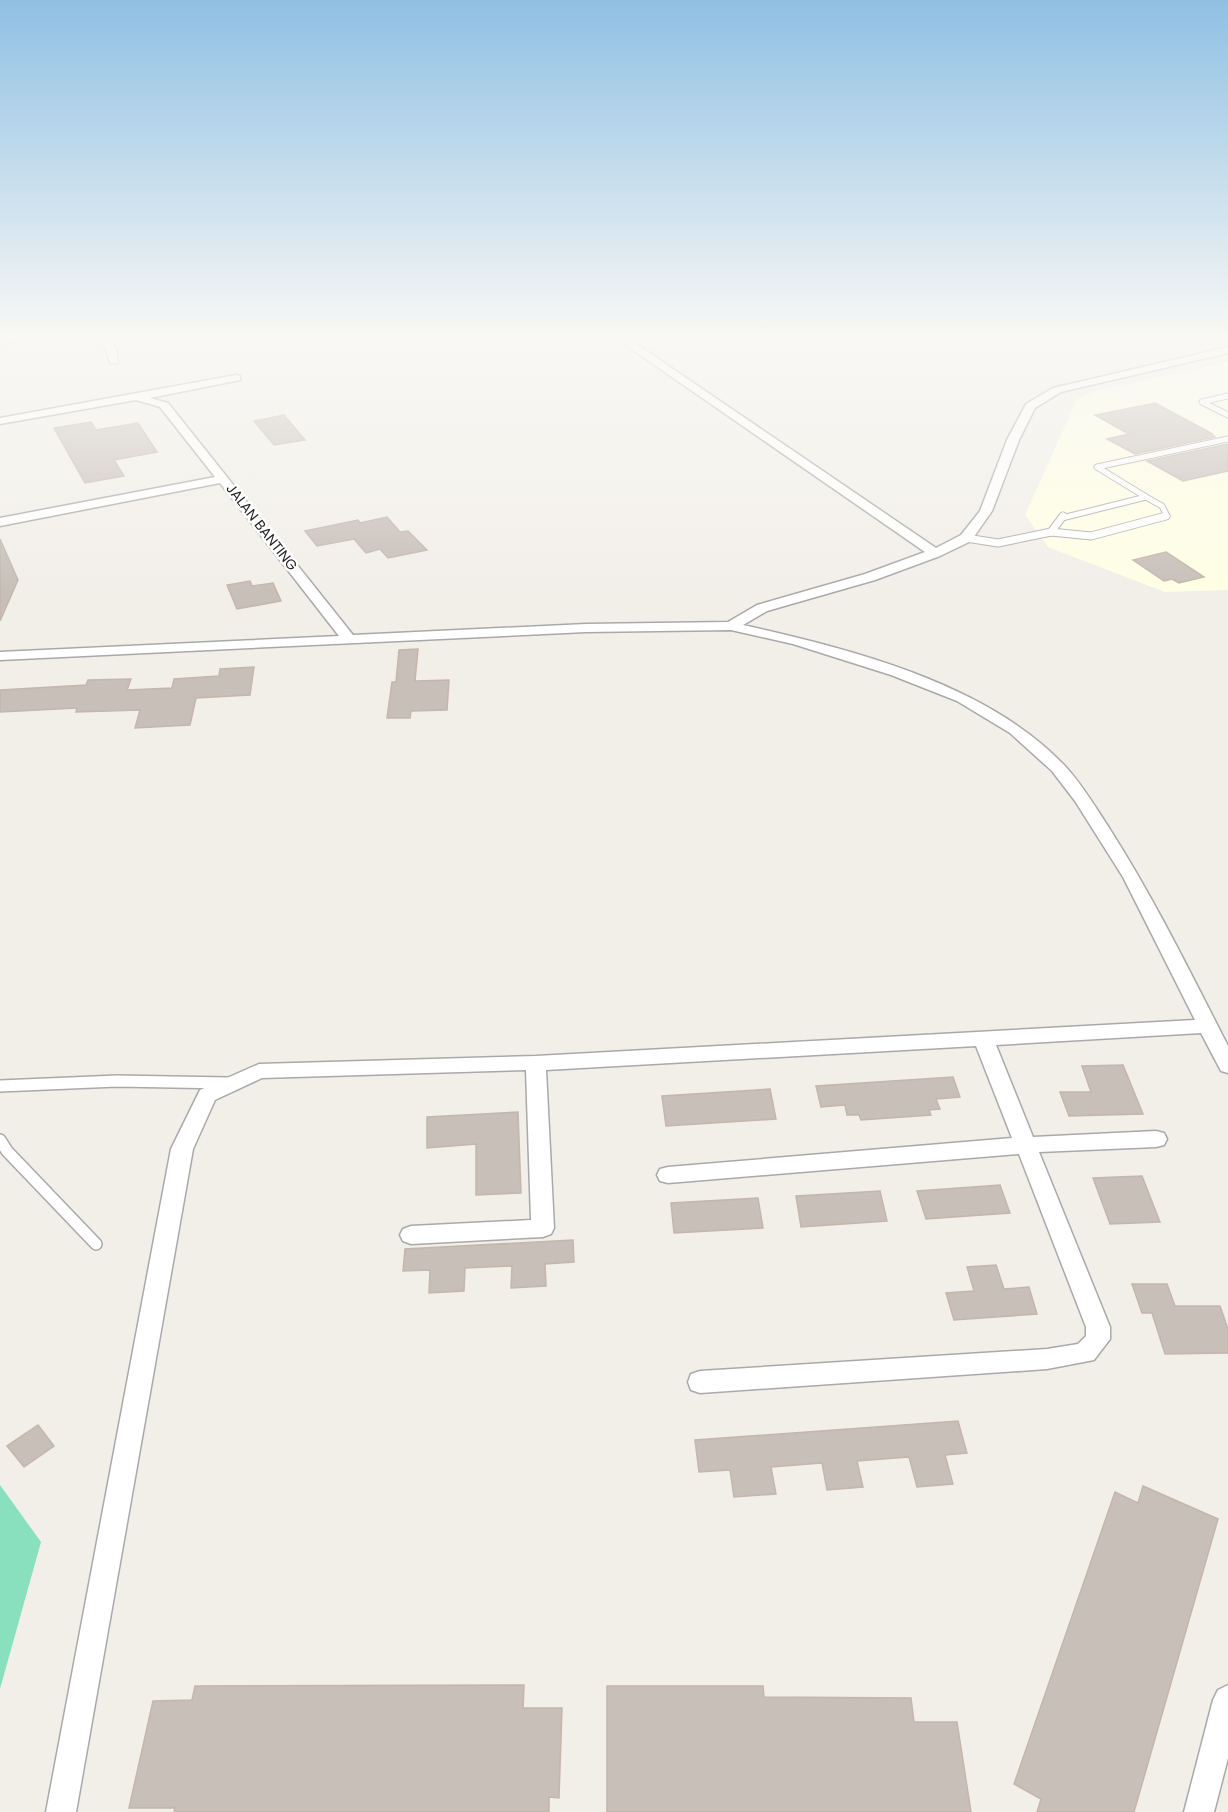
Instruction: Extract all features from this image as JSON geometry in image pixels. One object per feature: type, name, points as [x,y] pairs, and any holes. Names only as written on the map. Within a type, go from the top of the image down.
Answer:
[{"type":"street","name":"JALAN BANTING","points":[[179,422],[350,640]]},
{"type":"street","points":[[743,422],[935,553]]},
{"type":"street","points":[[731,626],[762,608],[870,577],[935,553],[966,538],[986,511],[1022,422]]},
{"type":"street","points":[[0,522],[224,479]]},
{"type":"street","points":[[0,656],[586,628],[731,626],[798,641],[896,672],[962,698],[1015,730],[1058,768],[1082,799],[1126,867],[1228,1066]]},
{"type":"street","points":[[61,1812],[182,1149],[207,1095],[259,1071],[536,1063],[1207,1026]]},
{"type":"street","points":[[700,1382],[1047,1359],[1085,1353],[1098,1339],[1098,1327],[983,1037]]},
{"type":"street","points":[[411,1234],[543,1228],[536,1063]]},
{"type":"street","points":[[668,1175],[1026,1145],[1155,1139]]},
{"type":"street","points":[[1199,1812],[1228,1700]]},
{"type":"lane","points":[[966,538],[998,543],[1051,532],[1091,536],[1167,516],[1162,506],[1097,467],[1228,439]]},
{"type":"lane","points":[[1051,532],[1063,516],[1146,497]]},
{"type":"lane","points":[[2,1088],[117,1081],[232,1083]]},
{"type":"lane","points":[[0,1140],[7,1151],[96,1244]]},
{"type":"shaded area","points":[[1067,422],[1228,422],[1228,590],[1165,592],[1048,547],[1025,515]]},
{"type":"green space","points":[[0,1485],[41,1542],[0,1689]]},
{"type":"building","points":[[91,422],[96,430],[138,423],[157,452],[114,460],[124,476],[85,483],[54,428]]},
{"type":"building","points":[[254,422],[290,422],[305,440],[274,445]]},
{"type":"building","points":[[1107,422],[1190,422],[1215,437],[1135,454],[1107,439],[1129,434]]},
{"type":"building","points":[[1228,444],[1228,471],[1183,481],[1147,461]]},
{"type":"building","points":[[387,517],[400,532],[408,531],[427,550],[388,558],[380,549],[366,553],[354,539],[317,546],[305,531],[358,520],[360,523]]},
{"type":"building","points":[[0,539],[18,580],[0,621]]},
{"type":"building","points":[[1166,552],[1204,577],[1179,583],[1172,579],[1164,581],[1133,560]]},
{"type":"building","points":[[250,581],[252,586],[273,583],[281,601],[237,609],[227,585]]},
{"type":"building","points":[[418,649],[415,681],[449,680],[447,710],[411,711],[410,718],[387,718],[392,682],[396,682],[399,650]]},
{"type":"building","points":[[254,667],[250,695],[196,698],[190,725],[135,728],[140,710],[76,712],[77,708],[0,712],[0,690],[86,685],[88,680],[131,679],[127,690],[172,688],[174,679],[219,676],[220,669]]},
{"type":"building","points":[[1123,1065],[1143,1114],[1069,1116],[1060,1092],[1091,1092],[1082,1066]]},
{"type":"building","points":[[953,1077],[960,1097],[936,1099],[940,1109],[929,1110],[931,1115],[861,1120],[859,1115],[847,1115],[845,1105],[821,1107],[816,1086]]},
{"type":"building","points":[[770,1089],[776,1119],[666,1126],[662,1096]]},
{"type":"building","points":[[518,1112],[521,1193],[476,1195],[476,1144],[427,1148],[427,1117]]},
{"type":"building","points":[[1142,1176],[1160,1222],[1110,1224],[1093,1178]]},
{"type":"building","points":[[1000,1185],[1010,1213],[926,1219],[917,1191]]},
{"type":"building","points":[[880,1191],[887,1221],[801,1227],[796,1196]]},
{"type":"building","points":[[758,1198],[763,1228],[674,1233],[671,1203]]},
{"type":"building","points":[[573,1240],[574,1262],[545,1264],[546,1286],[511,1288],[512,1266],[465,1268],[464,1291],[429,1293],[430,1270],[403,1271],[405,1249]]},
{"type":"building","points":[[996,1265],[1004,1289],[1029,1287],[1037,1314],[954,1320],[946,1293],[974,1291],[967,1267]]},
{"type":"building","points":[[1132,1284],[1167,1284],[1175,1306],[1220,1306],[1228,1329],[1228,1353],[1165,1354],[1152,1313],[1142,1313]]},
{"type":"building","points":[[958,1421],[967,1453],[945,1455],[953,1484],[917,1487],[909,1457],[857,1461],[863,1487],[827,1490],[822,1463],[771,1467],[776,1494],[734,1497],[730,1470],[699,1472],[695,1440]]},
{"type":"building","points":[[38,1425],[54,1446],[24,1467],[7,1446]]},
{"type":"building","points":[[1143,1486],[1218,1519],[1134,1812],[1037,1812],[1041,1799],[1014,1784],[1115,1492],[1138,1503]]},
{"type":"building","points":[[524,1685],[523,1708],[562,1708],[559,1798],[549,1797],[549,1812],[174,1812],[175,1808],[129,1808],[153,1701],[192,1700],[195,1686]]},
{"type":"building","points":[[607,1686],[763,1686],[764,1697],[911,1698],[914,1722],[957,1722],[971,1812],[607,1812]]}]
